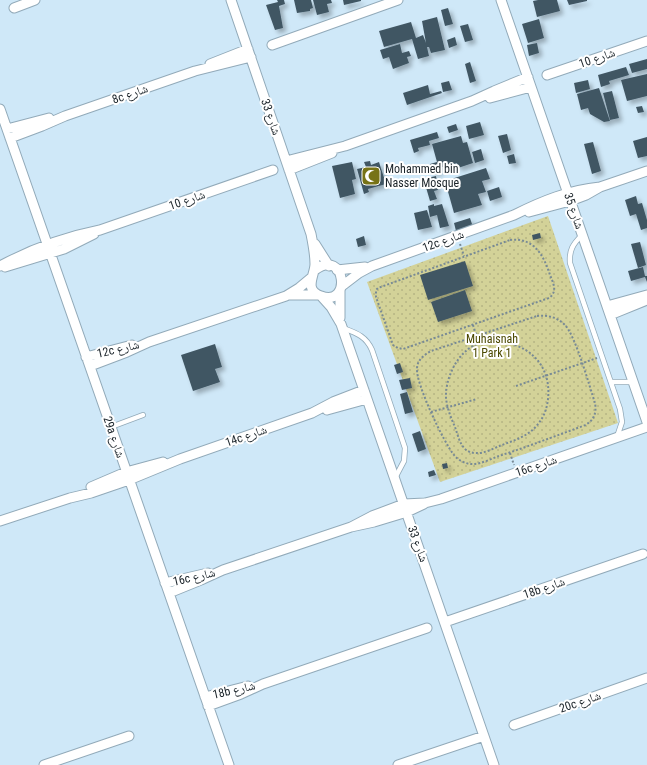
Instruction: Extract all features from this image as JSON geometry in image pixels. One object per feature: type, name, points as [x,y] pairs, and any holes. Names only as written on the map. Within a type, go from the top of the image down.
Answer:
[{"type":"street","points":[[14,8],[35,0]]},
{"type":"street","name":"شارع 33","points":[[231,0],[311,234],[317,247],[333,268]]},
{"type":"street","points":[[272,45],[398,0]]},
{"type":"street","name":"شارع 35","points":[[501,0],[647,422]]},
{"type":"street","name":"شارع 10","points":[[547,75],[647,41]]},
{"type":"street","name":"8c شارع","points":[[9,134],[196,72],[217,61],[249,53]]},
{"type":"street","points":[[286,161],[346,146],[529,82]]},
{"type":"street","name":"29a شارع","points":[[0,109],[229,765]]},
{"type":"street","points":[[289,170],[324,157],[346,146]]},
{"type":"street","name":"شارع 10","points":[[0,267],[47,244],[100,230],[273,170]]},
{"type":"street","name":"12c شارع","points":[[341,288],[359,273],[372,266],[514,215],[569,197],[586,195],[600,187],[647,171]]},
{"type":"street","name":"شارع 10","points":[[0,267],[23,263],[73,245],[100,230]]},
{"type":"street","name":"شارع 33","points":[[311,234],[314,248],[313,274]]},
{"type":"street","points":[[324,266],[333,268],[341,274],[341,288],[332,296],[320,296],[312,288],[313,274],[324,266]]},
{"type":"street","name":"12c شارع","points":[[333,268],[358,268],[372,266]]},
{"type":"street","name":"12c شارع","points":[[86,357],[149,342],[286,296],[299,288],[313,274]]},
{"type":"street","name":"شارع 33","points":[[341,288],[339,304],[342,326]]},
{"type":"street","points":[[607,306],[647,295]]},
{"type":"street","name":"12c شارع","points":[[286,296],[320,296]]},
{"type":"street","name":"شارع 33","points":[[320,296],[331,307],[342,326],[494,765]]},
{"type":"street","points":[[610,315],[647,300]]},
{"type":"street","name":"12c شارع","points":[[90,366],[149,342]]},
{"type":"street","name":"14c شارع","points":[[0,521],[70,498],[160,462],[180,459],[312,413],[334,402],[366,394]]},
{"type":"street","name":"16c شارع","points":[[169,592],[223,570],[350,527],[372,516],[441,499],[647,427]]},
{"type":"street","name":"18b شارع","points":[[445,622],[643,554]]},
{"type":"street","name":"16c شارع","points":[[165,583],[223,570]]},
{"type":"street","name":"18b شارع","points":[[207,702],[427,628]]},
{"type":"street","name":"20c شارع","points":[[514,725],[647,678]]},
{"type":"street","points":[[44,765],[129,736]]},
{"type":"street","points":[[398,765],[484,736]]},
{"type":"lane","points":[[582,235],[573,244],[570,250],[570,263],[622,415],[621,428],[617,438]]},
{"type":"lane","points":[[342,326],[363,337],[372,350],[405,448],[404,461],[395,478]]},
{"type":"lane","points":[[611,382],[633,382]]},
{"type":"lane","points":[[111,427],[143,415]]},
{"type":"path","points":[[457,236],[464,256]]},
{"type":"path","points":[[510,240],[526,241],[539,251],[544,258],[554,288],[553,294],[549,298],[473,325],[403,349],[398,348],[392,342],[376,297],[376,290],[380,286],[510,240]]},
{"type":"path","points":[[537,316],[552,317],[558,320],[569,330],[582,363],[596,408],[594,417],[591,421],[583,426],[474,464],[464,462],[455,456],[431,412],[417,374],[417,368],[421,357],[431,351],[537,316]]},
{"type":"path","points":[[473,325],[479,344]]},
{"type":"path","points":[[502,342],[515,345],[532,355],[541,365],[547,376],[549,385],[546,411],[538,425],[526,435],[518,439],[484,452],[475,453],[464,448],[459,440],[448,407],[446,392],[449,377],[463,354],[473,346],[479,344],[502,342]]},
{"type":"path","points":[[516,386],[602,357]]},
{"type":"path","points":[[431,412],[477,398]]},
{"type":"green space","name":"Muhaisnah 1 Park 1","points":[[548,216],[618,423],[440,482],[367,282]]},
{"type":"building","points":[[277,0],[284,0],[285,4],[279,6],[283,28],[275,30],[266,5],[278,2]]},
{"type":"building","points":[[294,0],[311,0],[313,8],[310,9],[310,11],[297,13]]},
{"type":"building","points":[[313,0],[331,0],[332,3],[327,4],[329,12],[317,15]]},
{"type":"building","points":[[343,0],[361,0],[361,1],[344,5]]},
{"type":"building","points":[[557,0],[560,11],[537,17],[533,1]]},
{"type":"building","points":[[567,0],[587,0],[587,1],[569,5]]},
{"type":"building","points":[[448,8],[453,24],[445,26],[441,10]]},
{"type":"building","points":[[437,17],[445,50],[431,53],[429,47],[427,47],[429,56],[418,59],[412,39],[384,47],[379,31],[411,22],[416,38],[423,35],[426,43],[422,21]]},
{"type":"building","points":[[539,19],[544,38],[528,43],[522,24]]},
{"type":"building","points":[[468,24],[473,40],[465,42],[460,26]]},
{"type":"building","points":[[455,37],[457,45],[449,48],[447,40]]},
{"type":"building","points":[[537,43],[539,53],[529,56],[527,45]]},
{"type":"building","points":[[400,44],[402,53],[409,51],[411,56],[407,57],[409,63],[393,69],[389,57],[383,59],[380,50]]},
{"type":"building","points":[[647,59],[647,69],[632,73],[629,64]]},
{"type":"building","points":[[470,62],[476,81],[470,83],[465,64]]},
{"type":"building","points":[[626,67],[629,75],[609,81],[610,84],[601,87],[598,75]]},
{"type":"building","points":[[647,74],[647,96],[627,101],[621,80]]},
{"type":"building","points":[[588,80],[590,89],[576,93],[574,83]]},
{"type":"building","points":[[449,81],[452,90],[443,92],[441,83]]},
{"type":"building","points":[[428,85],[430,94],[441,91],[442,93],[407,105],[403,93]]},
{"type":"building","points":[[599,88],[610,121],[604,122],[590,114],[588,108],[581,110],[577,94]]},
{"type":"building","points":[[612,91],[619,118],[610,120],[603,93]]},
{"type":"building","points":[[642,106],[644,112],[638,113],[636,107]]},
{"type":"building","points":[[480,122],[484,135],[469,139],[466,126]]},
{"type":"building","points":[[456,124],[458,130],[449,133],[447,127]]},
{"type":"building","points":[[437,132],[439,138],[429,141],[430,145],[418,148],[419,151],[414,153],[410,140]]},
{"type":"building","points":[[507,134],[511,150],[503,153],[498,136]]},
{"type":"building","points":[[461,136],[463,143],[467,142],[473,163],[458,168],[457,163],[439,168],[440,171],[433,173],[430,164],[437,162],[432,144]]},
{"type":"building","points":[[647,137],[647,156],[638,158],[633,141]]},
{"type":"building","points":[[593,142],[601,171],[592,174],[584,144]]},
{"type":"building","points":[[481,149],[484,160],[475,163],[472,152]]},
{"type":"building","points":[[514,154],[516,163],[509,164],[507,156]]},
{"type":"building","name":"Mohammed bin Nasser Mosque","points":[[370,161],[371,165],[379,162],[386,184],[368,189],[369,192],[364,194],[357,169],[366,167],[364,162]]},
{"type":"building","points":[[352,162],[356,179],[352,180],[355,194],[340,198],[332,166]]},
{"type":"building","points":[[486,168],[490,179],[482,181],[486,192],[478,194],[482,205],[454,213],[445,181]]},
{"type":"building","points":[[436,176],[437,181],[435,181],[438,190],[434,191],[437,199],[430,201],[425,184],[429,183],[427,178]]},
{"type":"building","points":[[499,187],[502,197],[490,201],[487,191]]},
{"type":"building","points":[[636,196],[638,204],[642,203],[647,220],[647,228],[641,230],[636,214],[630,216],[625,200]]},
{"type":"building","points":[[434,204],[434,206],[442,204],[449,226],[440,228],[437,215],[430,217],[428,206]]},
{"type":"building","points":[[427,210],[432,227],[418,230],[414,213]]},
{"type":"building","points":[[470,218],[473,227],[456,231],[454,223]]},
{"type":"building","points":[[540,233],[541,238],[533,240],[532,235]]},
{"type":"building","points":[[364,236],[366,245],[358,247],[356,239]]},
{"type":"building","points":[[640,242],[646,265],[638,268],[631,244]]},
{"type":"building","points":[[465,261],[473,286],[428,300],[420,275]]},
{"type":"building","points":[[643,267],[645,276],[647,276],[647,282],[645,277],[631,281],[628,271]]},
{"type":"building","points":[[465,290],[472,311],[438,322],[431,302]]},
{"type":"building","points":[[215,344],[222,367],[215,369],[220,382],[193,391],[181,355]]},
{"type":"building","points":[[400,363],[403,372],[397,374],[394,365]]},
{"type":"building","points":[[410,378],[412,388],[402,390],[399,380]]},
{"type":"building","points":[[407,392],[413,412],[405,414],[400,394]]},
{"type":"building","points":[[420,431],[426,449],[418,452],[412,434]]},
{"type":"building","points":[[447,463],[448,468],[443,469],[442,464]]},
{"type":"building","points":[[434,470],[436,475],[429,477],[428,472]]},
{"type":"place","name":"Mohammed bin Nasser Mosque","points":[[371,176]]}]
